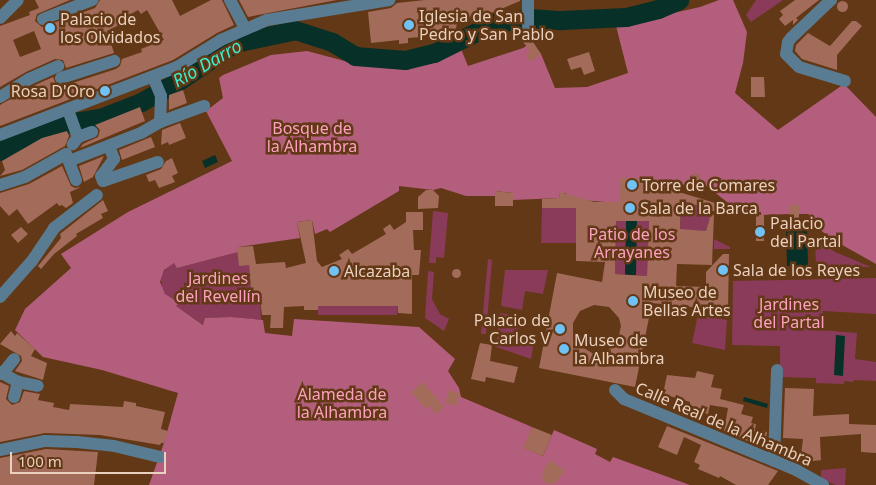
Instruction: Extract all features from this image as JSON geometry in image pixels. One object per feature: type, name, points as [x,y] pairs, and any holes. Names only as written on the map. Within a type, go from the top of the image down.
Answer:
[{"type":"street","points":[[0,18],[18,0]]},
{"type":"street","points":[[43,19],[92,0]]},
{"type":"street","points":[[230,0],[245,28]]},
{"type":"street","points":[[0,135],[69,112],[154,80],[245,28],[267,20],[338,4],[389,0]]},
{"type":"street","points":[[528,0],[528,26]]},
{"type":"street","points":[[831,0],[791,38],[788,42],[786,54],[799,67],[845,81]]},
{"type":"street","points":[[0,97],[29,78],[114,61]]},
{"type":"street","points":[[154,80],[161,96],[160,122]]},
{"type":"street","points":[[72,146],[108,146],[141,134],[160,122],[204,106]]},
{"type":"street","points":[[69,112],[76,180]]},
{"type":"street","points":[[0,186],[26,176],[92,132]]},
{"type":"street","points":[[108,146],[114,159],[101,176],[103,181],[158,162]]},
{"type":"street","points":[[0,297],[32,261],[54,228],[97,195]]},
{"type":"street","points":[[14,359],[1,373],[18,382],[38,386]]},
{"type":"street","points":[[774,461],[777,370]]},
{"type":"street","points":[[14,397],[18,382]]},
{"type":"street","name":"Calle Real de la Alhambra","points":[[615,390],[624,399],[645,406],[774,461],[823,485]]},
{"type":"street","points":[[0,450],[45,441],[78,442],[114,446],[160,457]]},
{"type":"green space","name":"Bosque de la Alhambra","points":[[719,0],[733,0],[747,32],[743,63],[735,93],[778,130],[844,84],[876,117],[876,264],[837,242],[809,222],[809,214],[799,214],[799,205],[789,205],[789,214],[761,215],[761,212],[751,212],[745,216],[700,181],[698,174],[690,176],[692,183],[644,192],[644,179],[619,203],[566,199],[566,193],[560,193],[559,198],[513,200],[513,193],[495,191],[495,196],[466,196],[441,188],[433,190],[399,186],[399,191],[330,232],[327,229],[315,234],[312,220],[297,222],[300,238],[238,247],[238,252],[177,268],[174,263],[164,270],[160,282],[165,294],[179,303],[176,306],[203,325],[205,318],[231,317],[263,320],[265,333],[292,336],[294,319],[419,327],[455,359],[448,371],[459,388],[461,397],[532,427],[524,448],[543,456],[554,430],[597,449],[595,454],[610,462],[613,457],[690,485],[149,485],[164,443],[178,393],[102,370],[43,357],[15,330],[25,309],[71,268],[61,254],[128,212],[232,161],[206,111],[223,98],[219,78],[223,75],[271,55],[307,51],[356,64],[407,68],[461,49],[468,66],[523,48],[533,42],[541,54],[555,88],[587,87],[628,73],[616,26],[700,7]]},
{"type":"green space","points":[[756,0],[783,0],[751,22],[746,15]]},
{"type":"green space","points":[[681,200],[712,211],[705,234],[680,233]]},
{"type":"green space","points":[[542,208],[576,208],[576,243],[541,243]]},
{"type":"green space","points":[[433,211],[448,213],[444,258],[436,257],[436,263],[429,263]]},
{"type":"green space","name":"Patio de los Arrayanes","points":[[616,221],[649,221],[647,276],[615,274]]},
{"type":"green space","points":[[815,238],[835,252],[871,267],[816,267]]},
{"type":"green space","points":[[714,239],[730,247],[730,249],[714,249]]},
{"type":"green space","name":"Jardines del Revellín","points":[[238,252],[249,265],[252,298],[260,299],[261,320],[231,317],[205,318],[204,325],[176,306],[178,303],[165,294],[162,289],[161,276],[168,266],[174,263],[177,268]]},
{"type":"green space","points":[[488,259],[492,260],[486,334],[481,334]]},
{"type":"green space","points":[[505,270],[548,270],[543,294],[525,291],[522,310],[501,306]]},
{"type":"green space","points":[[428,271],[434,272],[432,299],[440,314],[449,319],[444,331],[425,318]]},
{"type":"green space","name":"Jardines del Partal","points":[[876,278],[876,314],[823,311],[821,330],[857,333],[855,359],[876,362],[876,381],[854,380],[853,382],[844,381],[844,384],[816,383],[816,378],[780,377],[780,346],[732,345],[733,281]]},
{"type":"green space","points":[[318,306],[398,306],[397,315],[318,315]]},
{"type":"green space","points":[[500,313],[521,317],[517,337],[534,341],[531,359],[496,347]]},
{"type":"green space","points":[[698,315],[727,320],[725,350],[692,343]]},
{"type":"green space","points":[[846,468],[845,485],[836,485],[821,479],[821,470]]},
{"type":"water","points":[[215,155],[218,162],[205,168],[202,161]]},
{"type":"water","points":[[626,221],[637,221],[636,275],[625,275]]},
{"type":"water","points":[[786,224],[807,224],[808,266],[787,266]]},
{"type":"water","points":[[836,335],[845,336],[843,376],[834,375]]},
{"type":"water","points":[[744,397],[768,404],[767,408],[743,401]]},
{"type":"building","points":[[35,0],[70,0],[37,14],[35,21],[42,27],[95,8],[100,0],[172,0],[180,16],[211,0],[222,0],[234,25],[217,33],[173,60],[0,126],[0,105],[33,86],[53,77],[56,84],[63,86],[116,69],[120,66],[122,59],[142,52],[141,49],[164,40],[147,10],[141,14],[138,10],[119,21],[121,24],[107,31],[114,53],[66,68],[63,60],[55,59],[26,72],[0,87],[0,26],[30,15],[29,12],[39,8]],"holes":[[[34,31],[41,49],[20,57],[13,40]]]},
{"type":"building","points":[[239,0],[337,0],[248,17]]},
{"type":"building","name":"Iglesia de San Pedro y San Pablo","points":[[425,0],[520,1],[494,12],[458,19],[456,28],[449,35],[408,38],[408,43],[399,44],[399,40],[371,43],[368,12],[391,8],[397,3]]},
{"type":"building","points":[[795,0],[819,0],[796,18],[798,20],[793,25],[793,20],[785,26],[779,19],[783,15],[780,11]]},
{"type":"building","points":[[842,0],[848,6],[842,12],[836,6]]},
{"type":"building","points":[[852,21],[856,21],[862,26],[837,55],[837,70],[802,59],[795,51],[796,45],[808,33],[830,46]]},
{"type":"building","points":[[526,34],[541,54],[530,62],[526,55],[530,52],[520,37]]},
{"type":"building","points":[[589,52],[595,71],[584,75],[581,67],[571,70],[567,59]]},
{"type":"building","points":[[751,77],[764,77],[765,97],[751,97]]},
{"type":"building","points":[[183,90],[187,103],[169,110],[169,95]]},
{"type":"building","points":[[140,107],[145,121],[80,148],[83,144],[98,137],[100,130],[95,125]]},
{"type":"building","points":[[180,123],[186,138],[169,145],[168,142],[161,145],[162,130]]},
{"type":"building","points":[[67,131],[69,136],[65,146],[22,170],[0,176],[5,170],[2,161],[42,138]]},
{"type":"building","points":[[151,137],[155,147],[122,160],[119,150]]},
{"type":"building","points":[[104,156],[93,177],[84,182],[79,166]]},
{"type":"building","points":[[172,158],[178,173],[172,176],[175,182],[159,188],[155,180],[149,182],[146,175],[161,169],[166,161]]},
{"type":"building","points":[[62,166],[71,186],[75,188],[81,187],[70,192],[73,203],[66,208],[62,205],[59,206],[57,203],[28,224],[17,209],[9,216],[0,206],[0,193],[29,184]]},
{"type":"building","points":[[698,174],[701,186],[693,188],[690,176]]},
{"type":"building","points":[[620,178],[645,178],[644,192],[669,189],[722,205],[719,213],[681,200],[680,229],[706,231],[711,214],[714,215],[712,265],[677,264],[676,286],[706,287],[706,272],[723,254],[729,254],[728,311],[652,303],[635,387],[539,368],[557,273],[602,282],[605,262],[576,261],[576,208],[542,208],[542,199],[559,198],[560,192],[594,202],[619,202]],"holes":[[[616,221],[649,221],[647,276],[615,274]],[[594,305],[609,307],[619,318],[621,326],[618,340],[607,351],[600,353],[592,353],[579,345],[573,332],[573,323],[580,311]]]},
{"type":"building","points":[[426,190],[433,190],[439,196],[438,208],[418,209],[418,197]]},
{"type":"building","points":[[495,191],[513,193],[513,206],[495,206]]},
{"type":"building","points":[[103,200],[108,211],[101,214],[103,218],[76,234],[77,236],[54,254],[41,269],[38,266],[61,238],[60,234]]},
{"type":"building","points":[[789,205],[799,205],[799,222],[789,222]]},
{"type":"building","name":"Alcazaba","points":[[406,212],[423,212],[423,230],[413,230],[414,250],[421,250],[419,275],[412,275],[412,314],[398,313],[398,306],[318,306],[318,310],[304,310],[304,306],[284,307],[283,328],[270,328],[271,315],[262,315],[260,299],[252,298],[249,265],[239,266],[237,247],[253,246],[256,264],[285,262],[286,268],[306,263],[297,222],[312,220],[317,261],[322,267],[342,259],[339,255],[348,249],[352,254],[386,234],[383,229],[390,224],[394,230],[406,222]]},
{"type":"building","points":[[756,215],[764,215],[764,241],[756,241]]},
{"type":"building","points":[[21,227],[28,234],[18,243],[11,235]]},
{"type":"building","points":[[456,268],[461,273],[456,278],[451,273]]},
{"type":"building","points":[[11,331],[15,336],[17,333],[35,349],[31,356],[47,363],[43,380],[15,371],[22,361],[21,356],[0,344]]},
{"type":"building","points":[[480,343],[492,345],[490,361],[518,367],[514,383],[486,377],[485,382],[471,379]]},
{"type":"building","points":[[697,371],[714,375],[711,387],[722,389],[720,399],[744,405],[741,414],[753,417],[751,423],[756,424],[755,430],[767,432],[764,448],[724,431],[728,408],[710,405],[708,414],[689,410],[690,402],[663,394],[667,375],[695,378]]},
{"type":"building","points":[[0,382],[9,386],[6,399],[12,405],[20,402],[24,391],[40,394],[38,400],[54,403],[53,407],[69,410],[70,404],[123,407],[124,401],[136,403],[136,406],[165,412],[161,429],[168,431],[164,443],[160,445],[100,435],[45,433],[0,442]]},
{"type":"building","points":[[423,382],[444,407],[436,414],[430,406],[426,409],[411,392]]},
{"type":"building","points":[[785,388],[814,389],[813,416],[849,414],[849,424],[876,425],[876,453],[861,452],[861,434],[820,437],[821,460],[800,463],[803,439],[783,438]]},
{"type":"building","points":[[449,390],[460,394],[456,406],[445,403]]},
{"type":"building","points":[[667,426],[778,471],[768,485],[736,485],[720,476],[719,478],[698,469],[700,465],[694,462],[701,445],[684,437],[677,455],[658,447]]},
{"type":"building","points":[[532,427],[552,435],[543,456],[523,448]]},
{"type":"building","points":[[46,449],[98,452],[94,485],[0,485],[0,458]]},
{"type":"building","points":[[550,460],[565,471],[554,484],[545,483],[542,478],[543,471]]},
{"type":"waterway","name":"Río Darro","points":[[0,151],[13,143],[68,123],[100,118],[141,102],[180,80],[235,43],[295,30],[332,42],[355,56],[405,60],[434,53],[494,23],[529,18],[561,20],[626,17],[658,9],[679,0]]},
{"type":"place","name":"Iglesia de San Pedro y San Pablo","points":[[409,25]]},
{"type":"place","name":"Palacio de los Olvidados","points":[[50,28]]},
{"type":"place","name":"Rosa D'Oro","points":[[105,91]]},
{"type":"place","name":"Torre de Comares","points":[[632,185]]},
{"type":"place","name":"Sala de la Barca","points":[[630,208]]},
{"type":"place","name":"Palacio del Partal","points":[[760,232]]},
{"type":"place","name":"Sala de los Reyes","points":[[723,270]]},
{"type":"place","name":"Alcazaba","points":[[334,271]]},
{"type":"place","name":"Museo de Bellas Artes","points":[[633,301]]},
{"type":"place","name":"Palacio de Carlos V","points":[[560,329]]},
{"type":"place","name":"Museo de la Alhambra","points":[[564,349]]},
{"type":"park label","name":"Alameda de la Alhambra","points":[[342,403]]}]
